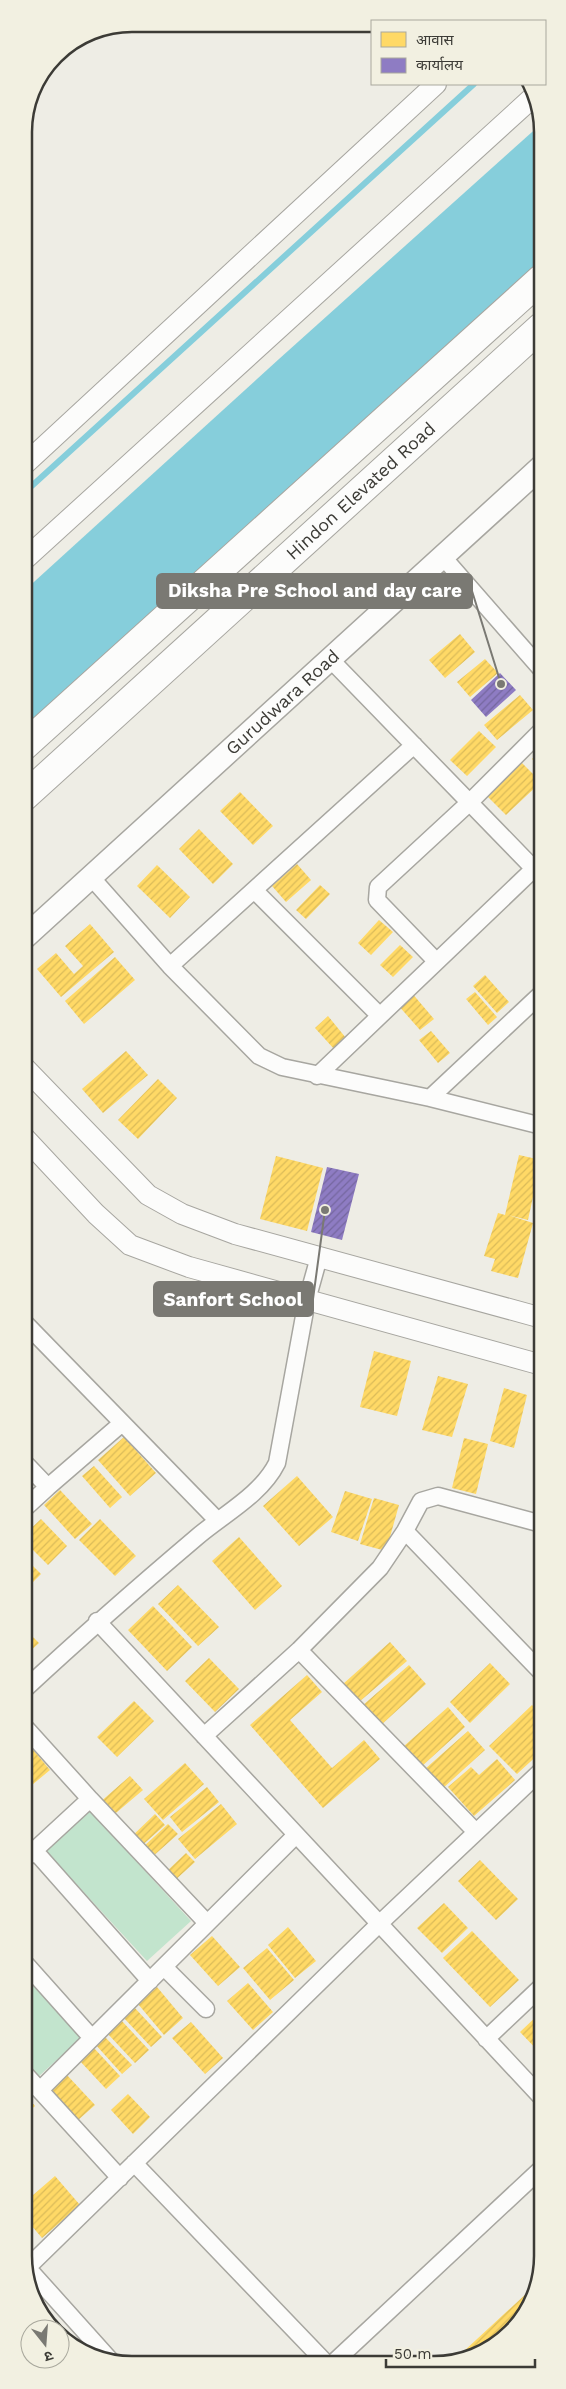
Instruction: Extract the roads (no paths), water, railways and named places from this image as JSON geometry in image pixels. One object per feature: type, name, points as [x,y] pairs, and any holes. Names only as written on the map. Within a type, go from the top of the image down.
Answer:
[{"type":"highway","name":"Hindon Elevated Road","points":[[33,738],[534,285]]},
{"type":"highway","name":"Hindon Elevated Road","points":[[33,789],[534,333]]},
{"type":"main road","name":"Gurudwara Road","points":[[33,930],[534,474]]},
{"type":"street","points":[[33,457],[435,85]]},
{"type":"street","points":[[33,552],[528,101]]},
{"type":"street","points":[[443,557],[534,660]]},
{"type":"street","points":[[330,659],[470,802],[534,864]]},
{"type":"street","points":[[436,962],[377,900],[378,887],[470,802],[534,739]]},
{"type":"street","points":[[170,966],[414,745]]},
{"type":"street","points":[[317,1076],[436,962],[534,874]]},
{"type":"street","points":[[91,877],[170,966],[259,1056],[282,1067],[317,1076],[430,1098],[534,1124]]},
{"type":"street","points":[[254,890],[379,1016]]},
{"type":"street","points":[[430,1098],[534,1001]]},
{"type":"street","points":[[33,1076],[148,1196],[182,1214],[235,1234],[533,1316]]},
{"type":"street","points":[[33,1146],[96,1214],[130,1245],[189,1268],[533,1363]]},
{"type":"street","points":[[32,1681],[98,1621],[217,1520],[260,1488],[271,1475],[277,1463],[306,1300],[319,1257]]},
{"type":"street","points":[[32,1331],[121,1424],[217,1520]]},
{"type":"street","points":[[32,1501],[121,1424]]},
{"type":"street","points":[[32,1471],[48,1487]]},
{"type":"street","points":[[204,1736],[298,1650],[380,1568],[405,1531],[421,1501],[438,1496],[533,1522]]},
{"type":"street","points":[[405,1531],[533,1664]]},
{"type":"street","points":[[98,1621],[533,2089]]},
{"type":"street","points":[[298,1650],[476,1832]]},
{"type":"street","points":[[32,1736],[208,1923]]},
{"type":"street","points":[[32,2261],[120,2178],[379,1924],[533,1778]]},
{"type":"street","points":[[32,1852],[90,1799]]},
{"type":"street","points":[[40,2090],[296,1835]]},
{"type":"street","points":[[32,1856],[150,1981]]},
{"type":"street","points":[[164,1966],[206,2009]]},
{"type":"street","points":[[32,1971],[92,2038]]},
{"type":"street","points":[[486,2039],[533,1994]]},
{"type":"street","points":[[32,2082],[120,2178]]},
{"type":"street","points":[[134,2164],[319,2356]]},
{"type":"street","points":[[341,2356],[533,2176]]},
{"type":"street","points":[[34,2276],[103,2352]]},
{"type":"water","points":[[534,130],[534,278],[33,732],[33,583]]},
{"type":"waterway","points":[[33,485],[473,85]]},
{"type":"place","name":"Diksha Pre School and day care","points":[[501,684]]},
{"type":"place","name":"Sanfort School","points":[[325,1210]]}]
